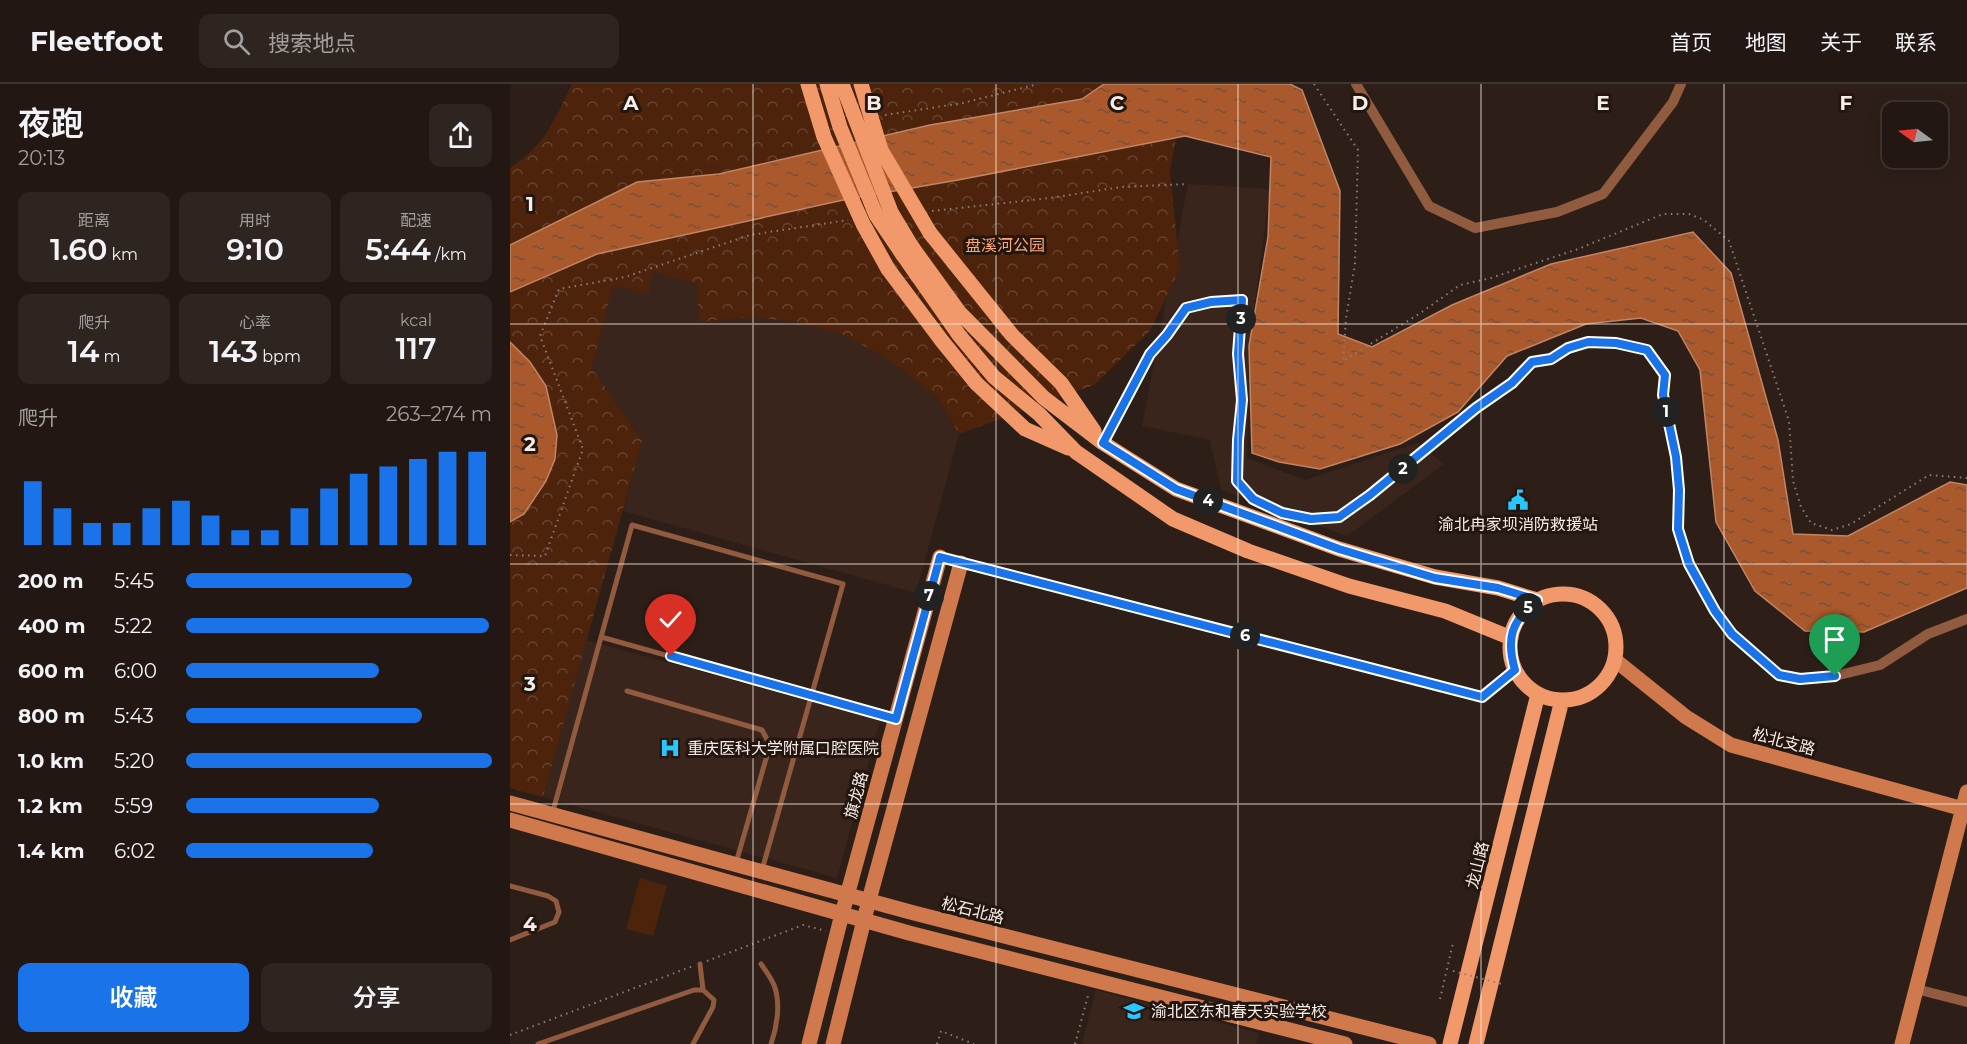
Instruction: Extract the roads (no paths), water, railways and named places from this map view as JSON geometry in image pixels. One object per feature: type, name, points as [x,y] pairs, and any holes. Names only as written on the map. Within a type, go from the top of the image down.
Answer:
[{"type":"main road","points":[[808,84],[824,137],[863,224],[888,269],[976,383],[1024,429],[1076,452],[1173,519],[1248,551],[1349,586],[1445,610],[1511,638]]},
{"type":"main road","points":[[827,84],[840,127],[876,215],[959,312],[1044,398],[1103,443],[1176,489],[1339,549],[1435,578],[1498,588],[1537,600]]},
{"type":"main road","points":[[842,84],[908,251],[959,335],[994,377],[1039,414],[1076,452]]},
{"type":"main road","points":[[861,84],[881,150],[930,233],[1012,334],[1061,383],[1103,443]]},
{"type":"main road","name":"旗龙路","points":[[809,1044],[847,895],[940,557]]},
{"type":"main road","points":[[833,1044],[869,900],[961,563]]},
{"type":"main road","points":[[1554,594],[1571,594],[1588,600],[1602,610],[1612,625],[1616,642],[1615,660],[1608,676],[1595,690],[1579,698],[1549,699],[1525,684],[1515,670],[1510,654],[1511,638],[1516,623],[1525,610],[1537,600],[1554,594]]},
{"type":"main road","name":"松北支路","points":[[1615,660],[1686,717],[1731,745],[1965,809]]},
{"type":"main road","name":"龙山路","points":[[1450,1044],[1538,694]]},
{"type":"main road","points":[[1476,1044],[1562,700]]},
{"type":"main road","points":[[1902,1044],[1965,809],[1967,792]]},
{"type":"main road","name":"松石北路","points":[[510,802],[847,895],[1428,1044]]},
{"type":"main road","points":[[510,820],[865,921],[1345,1044]]},
{"type":"main road","points":[[1281,1044],[1290,1009]]},
{"type":"street","points":[[1356,84],[1429,206],[1475,228],[1557,212],[1603,194],[1673,102],[1681,84]]},
{"type":"street","points":[[1103,443],[1150,354],[1186,308],[1211,302],[1242,300],[1238,354],[1242,400],[1237,481],[1253,499],[1282,513],[1311,519],[1339,517],[1370,495],[1476,408],[1512,383],[1532,362],[1551,359],[1568,348],[1588,342],[1616,343],[1647,350],[1665,375],[1663,395],[1676,457],[1679,490],[1678,529],[1689,564],[1715,611],[1732,634],[1779,675],[1800,679],[1835,676],[1880,665],[1928,634],[1967,619]]},
{"type":"street","points":[[940,557],[1482,697],[1515,670]]},
{"type":"street","points":[[1916,989],[1967,1002]]},
{"type":"lane","points":[[552,814],[632,525],[643,528],[843,584],[761,871]]},
{"type":"lane","points":[[601,637],[896,719]]},
{"type":"lane","points":[[627,691],[762,730],[770,745],[736,864]]},
{"type":"lane","points":[[510,885],[548,896],[556,901],[559,912],[555,921],[510,940]]},
{"type":"lane","points":[[693,1044],[714,1000],[703,990],[700,964]]},
{"type":"lane","points":[[761,964],[775,986],[777,1003],[775,1032],[771,1044]]},
{"type":"lane","points":[[538,1044],[694,990],[703,990]]},
{"type":"water","points":[[1104,84],[1290,84],[1302,90],[1340,191],[1338,334],[1372,347],[1452,305],[1551,264],[1693,232],[1731,273],[1778,440],[1793,534],[1848,536],[1950,482],[1967,485],[1967,588],[1864,632],[1805,631],[1755,591],[1716,522],[1700,370],[1678,331],[1641,318],[1586,324],[1507,356],[1458,412],[1400,444],[1320,469],[1279,462],[1252,453],[1249,346],[1268,237],[1271,157],[1185,136],[848,199],[597,254],[510,292],[510,245],[637,182],[719,174],[930,125],[1082,99]]},
{"type":"water","points":[[510,342],[530,362],[546,386],[557,435],[555,459],[546,481],[524,514],[510,522]]},
{"type":"place","name":"渝北冉家坝消防救援站","points":[[1518,500]]},
{"type":"place","name":"重庆医科大学附属口腔医院","points":[[670,748]]},
{"type":"place","name":"渝北区东和春天实验学校","points":[[1134,1011]]},
{"type":"park label","name":"盘溪河公园","points":[[1005,245]]}]
